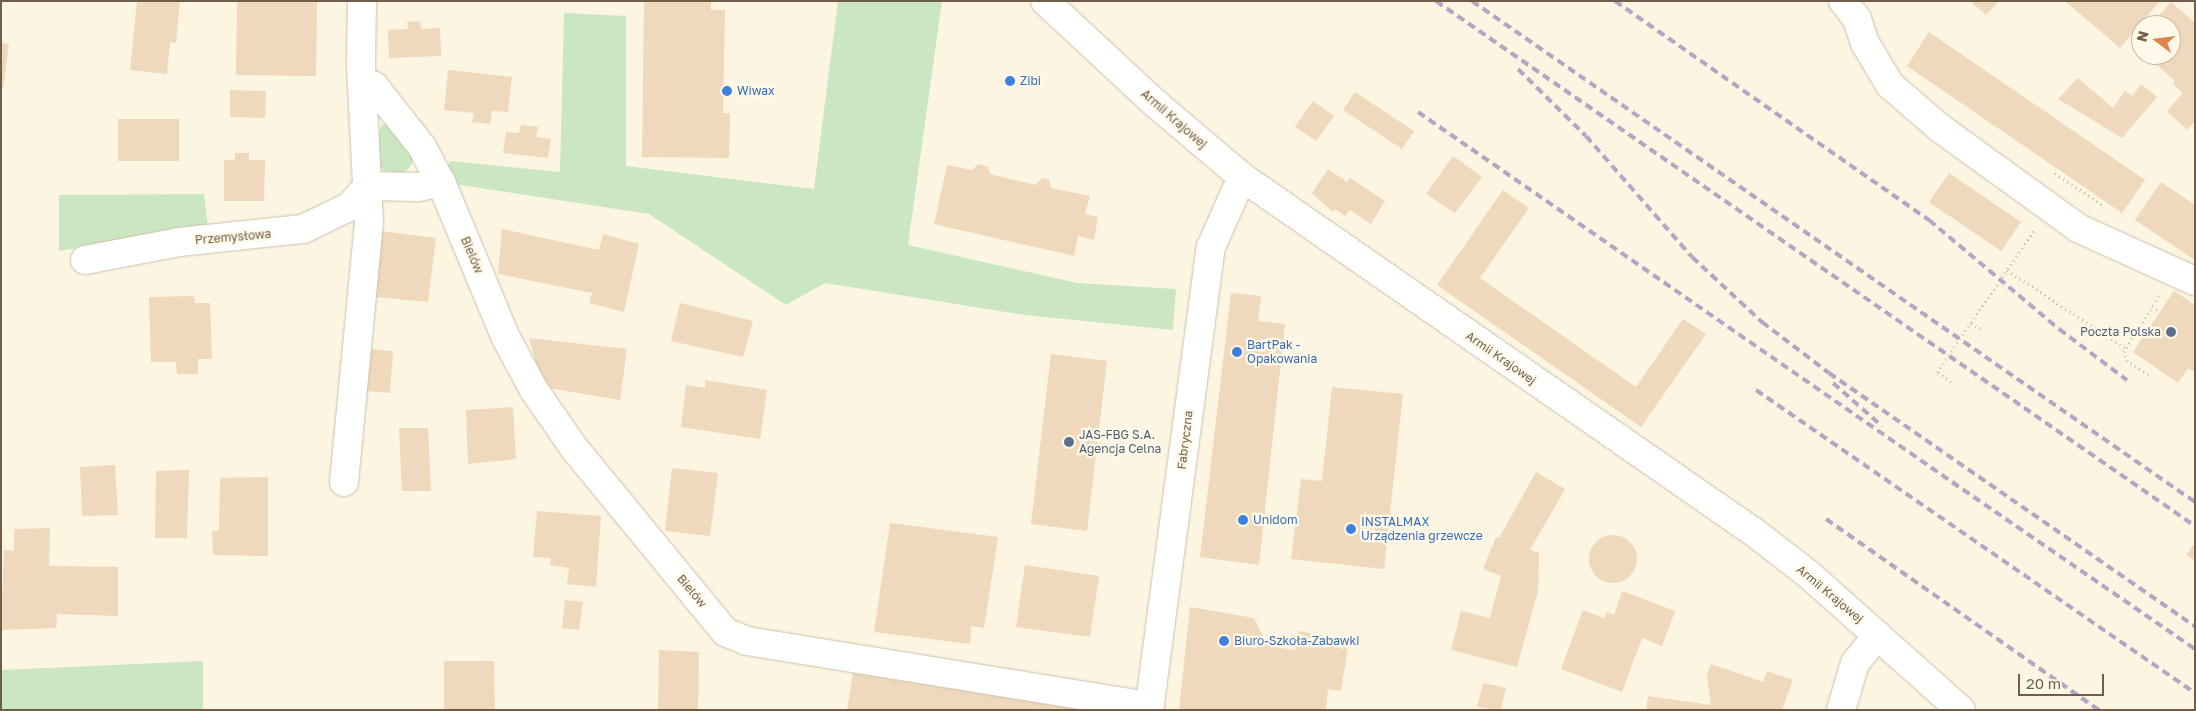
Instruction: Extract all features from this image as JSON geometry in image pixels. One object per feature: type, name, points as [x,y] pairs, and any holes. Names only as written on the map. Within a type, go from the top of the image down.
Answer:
[{"type":"street","points":[[344,482],[369,223],[362,82],[362,1]]},
{"type":"street","name":"Armii Krajowej","points":[[1045,1],[1156,104],[1242,177],[1755,533],[1807,572],[1961,710]]},
{"type":"street","points":[[1843,1],[1857,19],[1865,43],[1890,85],[1940,128],[2087,232],[2195,281]]},
{"type":"street","name":"Bielów","points":[[362,82],[374,86],[422,147],[441,182],[506,338],[534,390],[574,448],[725,632],[747,641],[1150,708]]},
{"type":"street","name":"Fabryczna","points":[[1150,708],[1211,246],[1242,177]]},
{"type":"street","points":[[368,186],[418,187],[441,182]]},
{"type":"street","name":"Przemysłowa","points":[[86,260],[179,242],[303,229],[349,207],[368,186]]},
{"type":"street","points":[[1841,710],[1855,663],[1878,634]]},
{"type":"path","points":[[1951,382],[1937,372],[2051,208]]},
{"type":"path","points":[[2007,270],[2125,348]]},
{"type":"path","points":[[2148,375],[2127,361],[2125,348],[2162,290]]},
{"type":"path","points":[[2152,306],[2160,311]]},
{"type":"path","points":[[1971,323],[1983,330]]},
{"type":"green space","points":[[838,1],[942,1],[908,245],[1077,283],[1176,289],[1173,330],[1025,315],[825,283],[786,305],[649,214],[441,182],[450,161],[560,172],[564,13],[626,16],[626,166],[814,189]]},
{"type":"green space","points":[[385,123],[390,125],[413,156],[412,164],[404,173],[385,171],[380,166],[377,143],[381,126]]},
{"type":"green space","points":[[204,194],[208,228],[59,251],[59,195]]},
{"type":"green space","points":[[203,661],[203,710],[1,710],[1,670]]},
{"type":"building","points":[[137,1],[180,1],[176,43],[170,42],[167,74],[130,70]]},
{"type":"building","points":[[237,1],[317,1],[316,76],[236,75]]},
{"type":"building","points":[[644,1],[711,1],[711,10],[725,10],[723,113],[730,113],[729,158],[642,157]]},
{"type":"building","points":[[1970,1],[1999,1],[1986,15]]},
{"type":"building","points":[[2065,1],[2160,1],[2148,15],[2131,15],[2131,35],[2120,48]]},
{"type":"building","points":[[2171,2],[2195,23],[2195,121],[2187,130],[2167,111],[2183,93],[2173,84],[2175,81],[2157,65],[2181,65],[2181,15],[2160,15]]},
{"type":"building","points":[[420,21],[421,29],[440,28],[441,56],[389,58],[388,30],[408,29],[407,22]]},
{"type":"building","points":[[1929,32],[2145,180],[2122,213],[1907,66]]},
{"type":"building","points":[[1,43],[9,44],[3,88],[1,87]]},
{"type":"building","points":[[448,70],[512,77],[508,112],[492,111],[490,124],[472,122],[474,113],[444,110]]},
{"type":"building","points":[[2078,78],[2113,108],[2125,91],[2132,96],[2141,84],[2157,97],[2122,138],[2058,99]]},
{"type":"building","points":[[230,90],[266,91],[265,118],[230,117]]},
{"type":"building","points":[[1355,92],[1414,131],[1402,149],[1343,110]]},
{"type":"building","points":[[1313,101],[1334,116],[1316,141],[1295,127]]},
{"type":"building","points":[[118,119],[179,119],[179,161],[118,161]]},
{"type":"building","points":[[521,125],[538,127],[536,137],[551,139],[548,158],[503,153],[506,132],[519,133]]},
{"type":"building","points":[[235,153],[249,153],[249,160],[265,160],[264,201],[224,201],[224,160],[235,160]]},
{"type":"building","points":[[1453,156],[1482,177],[1455,213],[1426,194]]},
{"type":"building","points":[[978,164],[988,167],[990,174],[1036,185],[1042,178],[1049,180],[1051,188],[1090,196],[1085,214],[1098,217],[1094,240],[1078,236],[1074,256],[934,224],[947,165],[972,170]]},
{"type":"building","points":[[1328,169],[1347,182],[1350,178],[1385,201],[1371,224],[1350,210],[1345,216],[1335,209],[1333,212],[1312,193]]},
{"type":"building","points":[[1949,173],[2021,222],[2001,251],[1929,202]]},
{"type":"building","points":[[2161,182],[2195,205],[2195,260],[2135,220]]},
{"type":"building","points":[[1503,190],[1529,208],[1480,278],[1636,387],[1683,319],[1706,334],[1641,427],[1437,285]]},
{"type":"building","points":[[502,229],[599,250],[603,234],[639,244],[624,312],[589,303],[592,293],[498,274]]},
{"type":"building","points":[[381,231],[436,238],[428,302],[376,297]]},
{"type":"building","name":"Poczta Polska","points":[[2174,291],[2195,305],[2195,372],[2188,368],[2178,383],[2133,352]]},
{"type":"building","points":[[1231,293],[1261,296],[1258,321],[1285,324],[1259,565],[1200,557]]},
{"type":"building","points":[[194,296],[195,303],[210,303],[212,359],[198,359],[198,374],[177,374],[176,362],[151,362],[149,297]]},
{"type":"building","points":[[680,303],[753,321],[743,357],[671,341]]},
{"type":"building","points":[[529,338],[627,349],[620,400],[543,387]]},
{"type":"building","points":[[369,349],[393,351],[390,393],[365,391]]},
{"type":"building","name":"JAS-FBG S.A. Agencja Celna","points":[[1051,354],[1107,361],[1087,531],[1031,524]]},
{"type":"building","points":[[705,380],[767,390],[760,439],[681,427],[686,385],[705,388]]},
{"type":"building","points":[[1332,387],[1403,394],[1384,569],[1291,559],[1301,479],[1322,481]]},
{"type":"building","points":[[513,407],[516,459],[468,464],[466,410]]},
{"type":"building","points":[[399,428],[428,428],[431,491],[402,491]]},
{"type":"building","points":[[115,465],[118,515],[82,516],[80,467]]},
{"type":"building","points":[[672,468],[718,473],[710,536],[665,531]]},
{"type":"building","points":[[189,470],[187,538],[155,538],[156,471]]},
{"type":"building","points":[[1536,472],[1565,489],[1530,550],[1539,553],[1538,591],[1517,667],[1451,650],[1461,611],[1490,618],[1501,576],[1483,569],[1496,537],[1499,538]]},
{"type":"building","points":[[268,477],[268,556],[213,555],[212,531],[219,531],[220,478]]},
{"type":"building","points":[[537,511],[601,516],[596,587],[567,584],[569,568],[550,565],[551,558],[533,557]]},
{"type":"building","points":[[890,523],[998,537],[984,628],[971,626],[970,644],[874,632]]},
{"type":"building","points":[[50,528],[49,566],[118,567],[118,616],[57,614],[56,628],[1,630],[4,550],[14,551],[14,529]]},
{"type":"building","points":[[1613,535],[1622,537],[1630,542],[1635,550],[1637,559],[1635,568],[1630,576],[1622,581],[1613,583],[1604,581],[1596,576],[1591,568],[1589,559],[1591,550],[1596,542],[1604,537]]},
{"type":"building","points":[[2195,543],[2195,561],[2186,555]]},
{"type":"building","points":[[1025,565],[1099,576],[1090,637],[1016,627]]},
{"type":"building","points":[[1622,591],[1675,611],[1662,646],[1642,638],[1622,692],[1561,669],[1583,610],[1604,618],[1607,612],[1614,615]]},
{"type":"building","points":[[565,600],[583,602],[579,630],[562,628]]},
{"type":"building","points":[[1190,607],[1254,618],[1263,636],[1262,645],[1295,650],[1298,631],[1349,640],[1341,691],[1328,689],[1326,710],[1179,710]]},
{"type":"building","points":[[659,650],[699,652],[698,710],[658,710]]},
{"type":"building","points":[[444,661],[494,661],[495,710],[444,710]]},
{"type":"building","points":[[1711,664],[1763,682],[1767,671],[1793,680],[1782,710],[1646,710],[1648,696],[1711,705],[1707,675]]},
{"type":"building","points":[[853,673],[1078,709],[1078,710],[847,710]]},
{"type":"building","points":[[1483,683],[1506,688],[1501,710],[1477,707]]},
{"type":"railway","points":[[1436,1],[2195,526]]},
{"type":"railway","points":[[1472,1],[2195,502]]},
{"type":"railway","points":[[1615,1],[1929,220],[2059,329],[2127,380]]},
{"type":"railway","points":[[1518,69],[1586,136],[1692,257],[1762,322],[1829,373],[2195,626]]},
{"type":"railway","points":[[1418,112],[1958,486]]},
{"type":"railway","points":[[1833,383],[1882,426]]},
{"type":"railway","points":[[1756,390],[2195,693]]},
{"type":"railway","points":[[1952,482],[2195,649]]},
{"type":"railway","points":[[1826,519],[2099,710]]},
{"type":"place","name":"Zibi","points":[[1010,81]]},
{"type":"place","name":"Wiwax","points":[[727,91]]},
{"type":"place","name":"Poczta Polska","points":[[2171,332]]},
{"type":"place","name":"BartPak - Opakowania","points":[[1237,352]]},
{"type":"place","name":"JAS-FBG S.A. Agencja Celna","points":[[1069,442]]},
{"type":"place","name":"Unidom","points":[[1243,520]]},
{"type":"place","name":"INSTALMAX Urządzenia grzewcze","points":[[1351,529]]},
{"type":"place","name":"Biuro-Szkoła-Zabawki","points":[[1224,641]]}]
